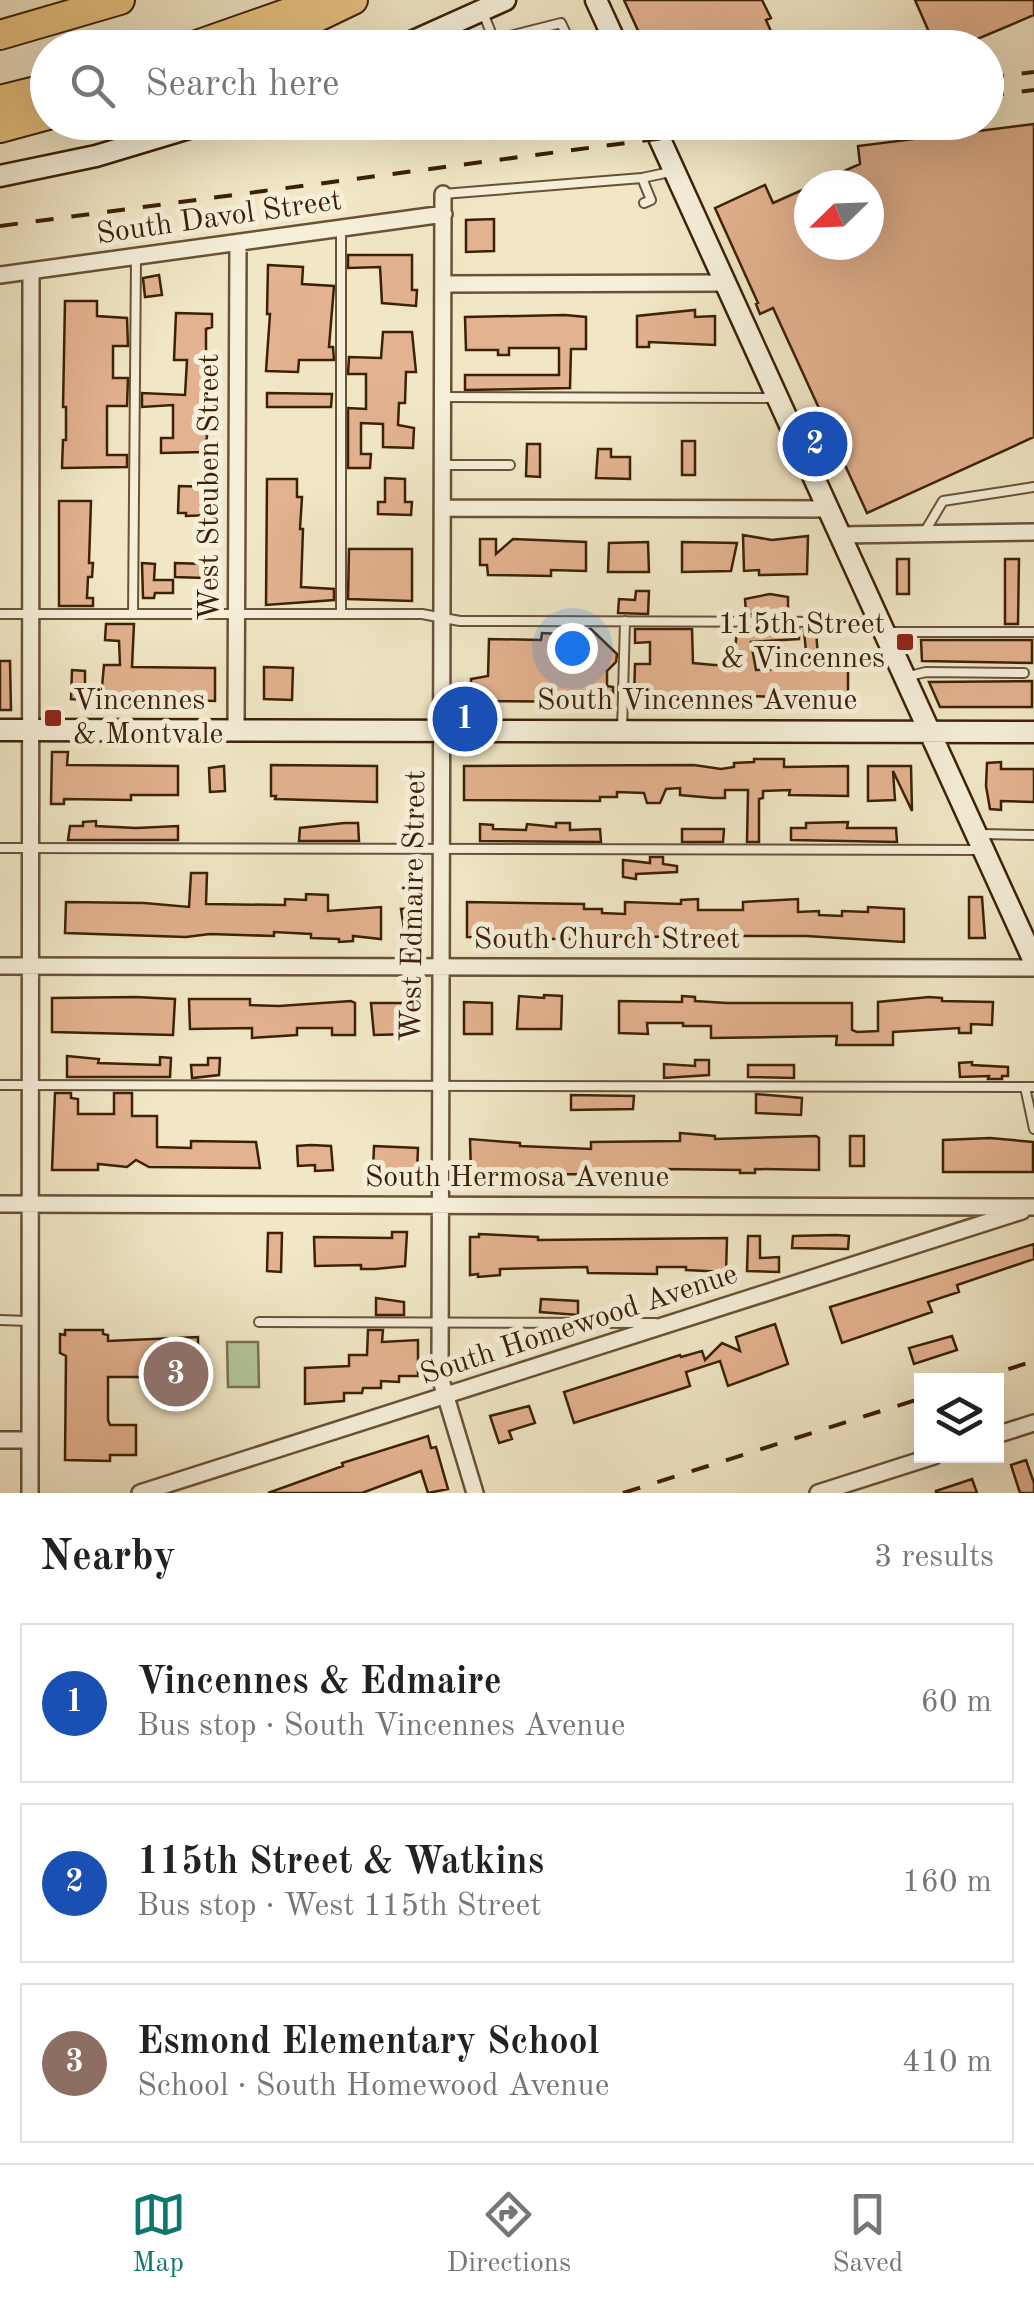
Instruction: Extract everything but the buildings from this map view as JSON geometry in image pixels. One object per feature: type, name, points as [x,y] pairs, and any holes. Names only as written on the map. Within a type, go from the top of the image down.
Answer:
[{"type":"highway","points":[[0,35],[120,0]]},
{"type":"highway","points":[[239,30],[325,0]]},
{"type":"highway","points":[[290,30],[353,0]]},
{"type":"highway","points":[[0,100],[30,92]]},
{"type":"highway","points":[[0,128],[30,120]]},
{"type":"main road","points":[[438,30],[505,0]]},
{"type":"main road","points":[[596,0],[610,30]]},
{"type":"main road","points":[[0,176],[96,156],[149,140]]},
{"type":"main road","points":[[660,140],[980,842],[1029,939],[1034,965]]},
{"type":"main road","name":"South Vincennes Avenue","points":[[0,730],[1034,732]]},
{"type":"street","name":"West Edmaire Street","points":[[444,194],[440,1377],[476,1493]]},
{"type":"street","name":"South Davol Street","points":[[0,276],[444,214]]},
{"type":"street","name":"West Steuben Street","points":[[236,730],[238,244]]},
{"type":"street","points":[[30,1493],[31,271]]},
{"type":"street","points":[[445,284],[725,282]]},
{"type":"street","points":[[444,508],[828,509]]},
{"type":"street","points":[[840,535],[1034,532]]},
{"type":"street","name":"South Church Street","points":[[0,966],[1034,965]]},
{"type":"street","name":"South Hermosa Avenue","points":[[0,1204],[1034,1208]]},
{"type":"street","name":"South Homewood Avenue","points":[[140,1493],[1034,1208]]},
{"type":"street","points":[[1004,1432],[1034,1423]]},
{"type":"street","points":[[0,1440],[30,1440]]},
{"type":"street","points":[[818,1493],[914,1462]]},
{"type":"lane","points":[[482,10],[490,30]]},
{"type":"lane","points":[[537,30],[561,22],[565,30]]},
{"type":"lane","points":[[444,194],[642,178],[674,171]]},
{"type":"lane","points":[[642,178],[651,200],[644,203]]},
{"type":"lane","points":[[340,614],[341,230]]},
{"type":"lane","points":[[133,614],[136,258]]},
{"type":"lane","points":[[444,397],[778,398]]},
{"type":"lane","points":[[444,465],[510,465]]},
{"type":"lane","points":[[924,533],[943,501],[1034,487]]},
{"type":"lane","points":[[0,614],[422,614],[444,618],[1034,632]]},
{"type":"lane","points":[[622,731],[625,621]]},
{"type":"lane","points":[[904,677],[926,672],[1024,673]]},
{"type":"lane","points":[[0,848],[441,849],[980,842],[1034,834]]},
{"type":"lane","points":[[0,1085],[1030,1086],[1034,1130]]},
{"type":"lane","points":[[0,1320],[29,1320]]},
{"type":"lane","points":[[259,1322],[672,1323]]},
{"type":"green space","points":[[227,1342],[258,1342],[259,1387],[228,1387]]},
{"type":"railway","points":[[1004,76],[1034,72]]},
{"type":"railway","points":[[1004,94],[1034,90]]},
{"type":"railway","points":[[0,226],[648,140]]},
{"type":"railway","points":[[996,1373],[1034,1361]]},
{"type":"railway","points":[[623,1493],[914,1401]]},
{"type":"place","name":"115th Street & Watkins","points":[[815,444]]},
{"type":"place","name":"115th Street & Vincennes","points":[[905,642]]},
{"type":"place","name":"Vincennes & Montvale","points":[[53,718]]},
{"type":"place","name":"Vincennes & Edmaire","points":[[465,719]]},
{"type":"place","name":"Esmond Elementary School","points":[[176,1374]]}]
